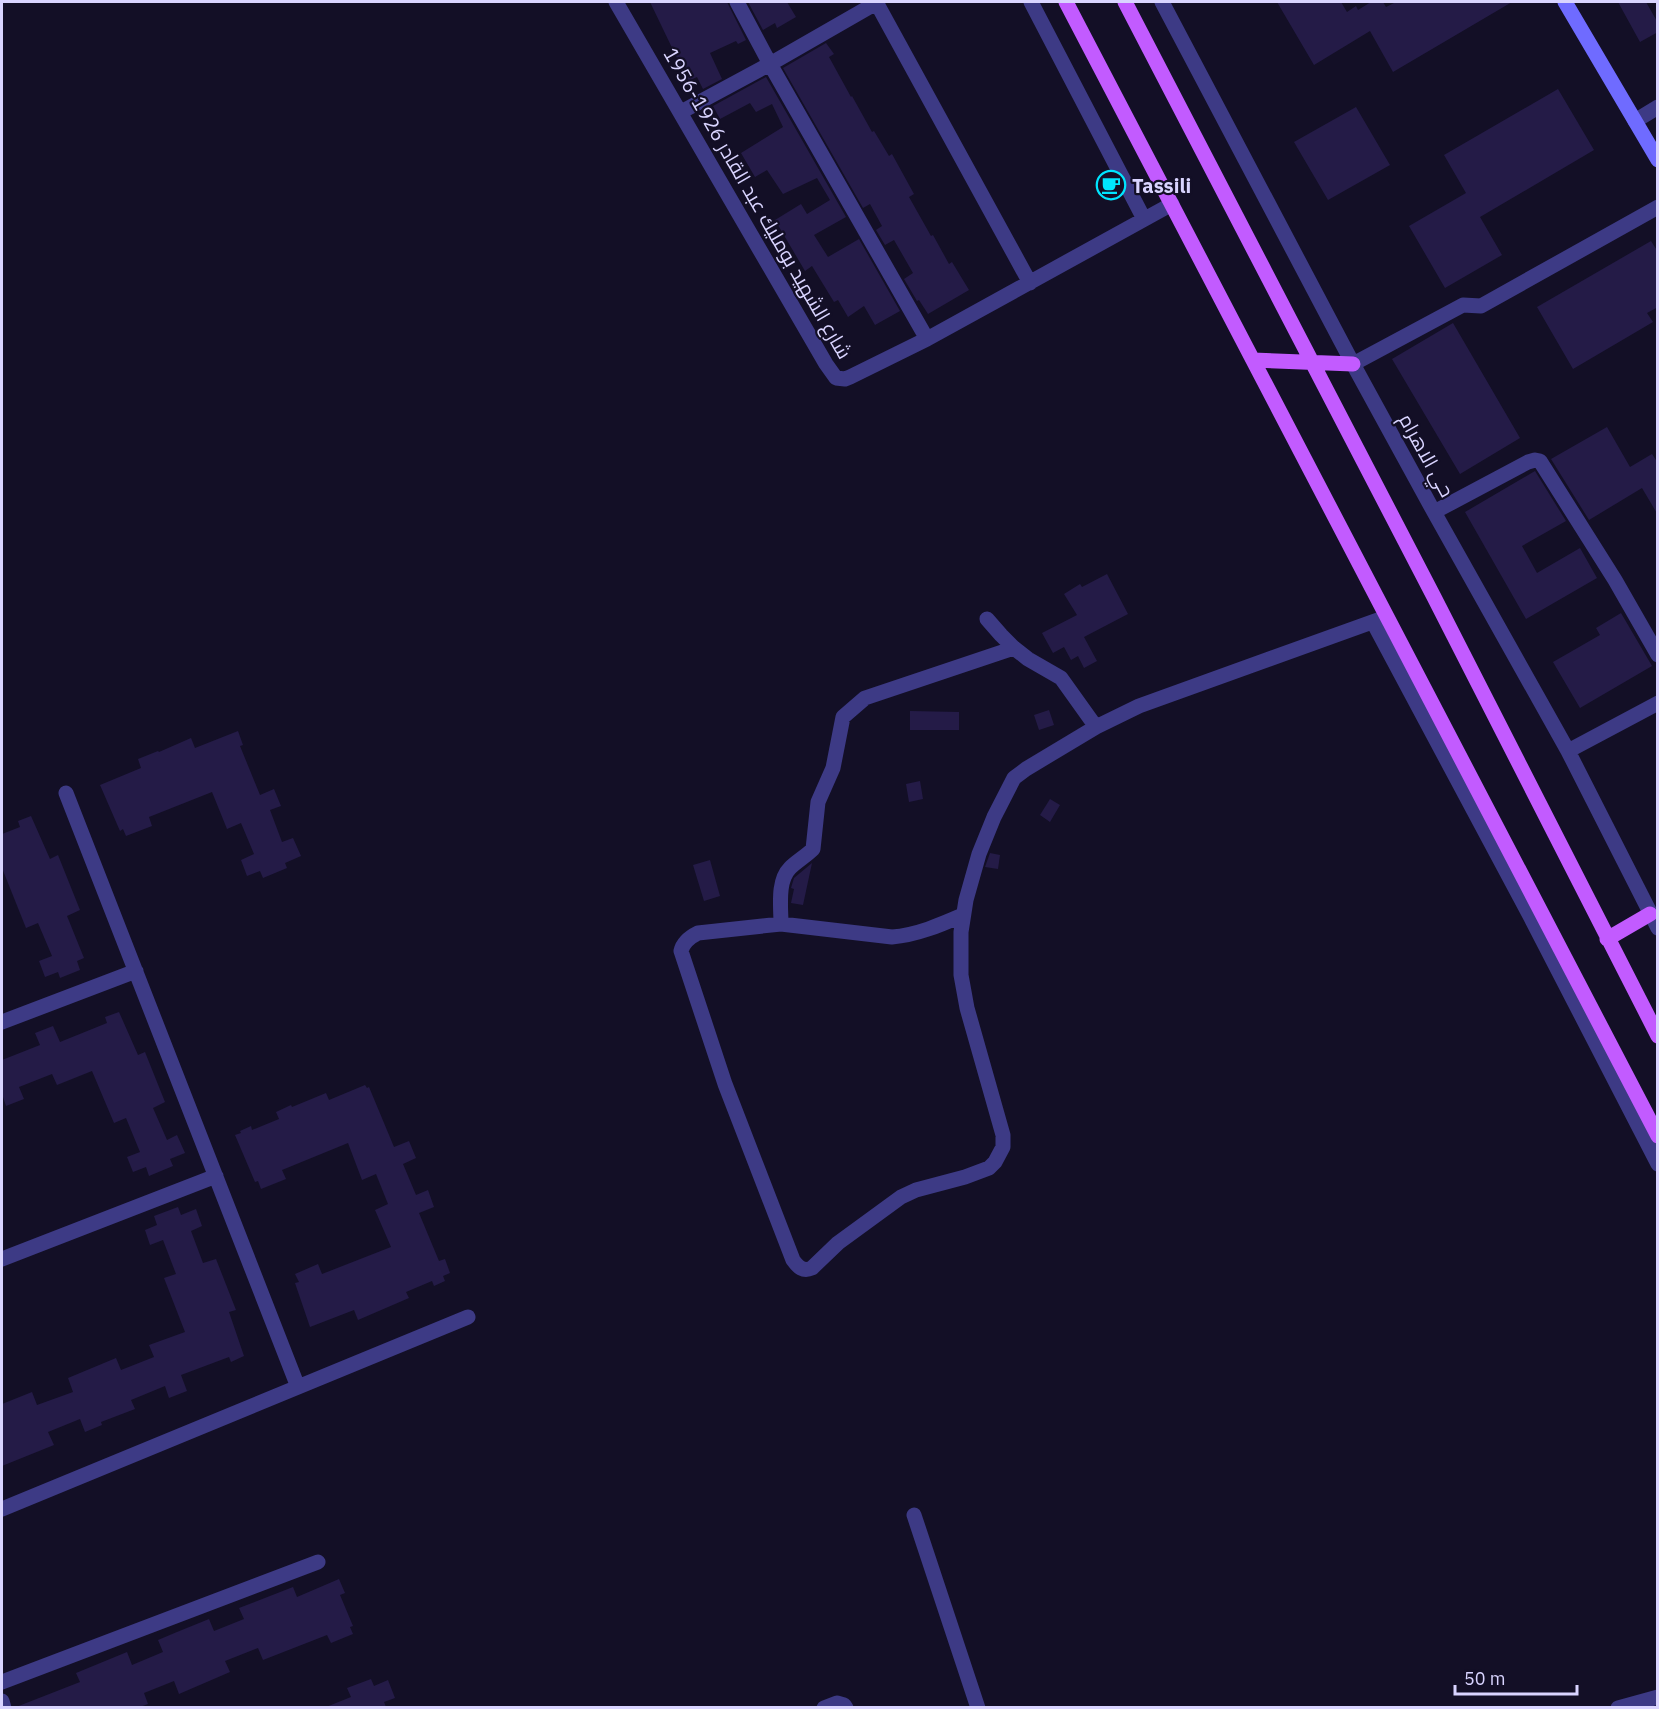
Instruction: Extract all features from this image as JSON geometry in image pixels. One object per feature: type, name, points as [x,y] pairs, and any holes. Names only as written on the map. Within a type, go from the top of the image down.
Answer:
[{"type":"main road","points":[[1066,2],[1253,360],[1380,619],[1658,1136]]},
{"type":"main road","points":[[1125,2],[1658,1036]]},
{"type":"main road","points":[[1253,360],[1353,364]]},
{"type":"main road","points":[[1607,939],[1650,914]]},
{"type":"street","name":"شارع الشهيد بومليك عبد القادر 1926-1956","points":[[616,2],[836,378],[845,379],[927,339],[1172,204]]},
{"type":"street","points":[[737,2],[927,339]]},
{"type":"street","points":[[681,112],[877,2],[1030,283]]},
{"type":"street","points":[[1031,2],[1144,219]]},
{"type":"street","name":"حي الاهرام","points":[[1162,2],[1353,364],[1568,751],[1658,928]]},
{"type":"street","points":[[1565,2],[1658,160]]},
{"type":"street","points":[[1635,121],[1658,107]]},
{"type":"street","points":[[1353,364],[1463,305],[1481,306],[1658,207]]},
{"type":"street","points":[[1434,512],[1528,462],[1540,461],[1615,580],[1658,655]]},
{"type":"street","points":[[987,618],[1014,648],[1061,678],[1096,727]]},
{"type":"street","points":[[963,915],[923,931],[903,936],[892,937],[781,924],[698,933],[686,940],[682,946],[681,951],[721,1073],[793,1260],[799,1267],[807,1270],[838,1243],[908,1193],[989,1168],[1003,1147],[1003,1135],[967,1008],[961,975],[961,932],[963,915],[979,854],[994,817],[1014,778],[1096,727],[1139,706],[1380,619],[1658,1164]]},
{"type":"street","points":[[781,924],[784,880],[790,868],[813,849],[818,802],[837,757],[843,717],[865,698],[1014,648]]},
{"type":"street","points":[[1568,751],[1658,703]]},
{"type":"street","points":[[66,793],[298,1387]]},
{"type":"street","points":[[2,1022],[135,971]]},
{"type":"street","points":[[2,1258],[216,1176]]},
{"type":"street","points":[[2,1509],[468,1317]]},
{"type":"street","points":[[914,1515],[978,1707]]},
{"type":"street","points":[[2,1682],[318,1562]]},
{"type":"street","points":[[1618,1707],[1658,1697]]},
{"type":"street","points":[[2,1701],[4,1707]]},
{"type":"street","points":[[824,1707],[837,1703],[846,1707]]},
{"type":"building","points":[[650,2],[727,2],[746,40],[738,44],[736,41],[710,53],[722,79],[703,89],[697,77],[688,81]]},
{"type":"building","points":[[748,2],[787,2],[796,17],[777,28],[775,23],[763,30]]},
{"type":"building","points":[[1277,2],[1341,2],[1347,12],[1356,6],[1358,10],[1371,2],[1383,2],[1386,7],[1396,2],[1512,2],[1393,72],[1370,31],[1314,65]]},
{"type":"building","points":[[1618,2],[1646,2],[1658,23],[1658,32],[1640,42]]},
{"type":"building","points":[[826,43],[834,54],[829,57],[851,97],[889,156],[892,154],[914,194],[909,197],[931,236],[933,235],[949,264],[952,262],[969,290],[928,314],[904,279],[913,273],[894,240],[885,245],[876,230],[882,226],[870,204],[863,208],[783,68]]},
{"type":"building","points":[[766,77],[846,217],[814,235],[828,257],[859,239],[900,311],[875,325],[864,306],[848,317],[838,300],[834,302],[812,266],[805,271],[775,220],[801,204],[807,214],[830,200],[817,178],[783,194],[767,170],[755,177],[741,153],[783,127],[772,104],[756,112],[750,103],[720,119],[713,106]]},
{"type":"building","points":[[1558,89],[1594,150],[1480,217],[1502,255],[1445,288],[1409,226],[1466,193],[1444,155]]},
{"type":"building","points":[[1356,107],[1390,165],[1328,200],[1294,142]]},
{"type":"building","points":[[1651,241],[1658,252],[1658,307],[1647,313],[1653,322],[1573,369],[1537,307]]},
{"type":"building","points":[[1453,323],[1520,438],[1460,474],[1392,359]]},
{"type":"building","points":[[1607,427],[1630,467],[1652,454],[1658,463],[1658,515],[1642,488],[1589,520],[1551,459]]},
{"type":"building","points":[[1535,471],[1566,521],[1522,546],[1537,573],[1580,548],[1597,578],[1526,619],[1465,512]]},
{"type":"building","points":[[1107,574],[1128,614],[1084,637],[1097,661],[1084,668],[1078,656],[1071,660],[1064,647],[1053,653],[1042,633],[1077,615],[1064,594],[1080,584],[1082,587]]},
{"type":"building","points":[[1621,613],[1652,666],[1580,708],[1553,662],[1600,635],[1596,628]]},
{"type":"building","points":[[1049,710],[1054,725],[1039,730],[1034,715]]},
{"type":"building","points":[[910,711],[959,712],[959,730],[910,730]]},
{"type":"building","points":[[238,731],[243,745],[240,746],[260,795],[274,789],[281,806],[270,810],[282,842],[293,838],[301,856],[285,863],[287,868],[263,878],[260,871],[247,876],[241,860],[254,854],[241,823],[227,829],[212,792],[149,817],[152,826],[126,836],[123,829],[120,831],[100,785],[141,768],[138,759],[191,738],[195,748]]},
{"type":"building","points":[[920,781],[923,799],[909,802],[906,784]]},
{"type":"building","points":[[1050,799],[1060,805],[1050,822],[1040,815]]},
{"type":"building","points":[[31,816],[50,859],[58,855],[80,910],[67,916],[84,958],[77,961],[80,970],[60,978],[58,972],[45,977],[39,961],[52,956],[38,923],[26,928],[2,868],[2,834],[20,827],[18,821]]},
{"type":"building","points":[[990,853],[1000,855],[998,869],[985,867]]},
{"type":"building","points":[[710,860],[720,896],[704,901],[693,865]]},
{"type":"building","points":[[812,863],[803,905],[791,903],[794,878]]},
{"type":"building","points":[[119,1012],[138,1055],[145,1052],[165,1102],[153,1108],[167,1140],[177,1135],[185,1153],[170,1159],[173,1166],[149,1176],[146,1167],[133,1172],[127,1157],[140,1152],[126,1118],[114,1123],[92,1071],[57,1085],[52,1074],[19,1087],[24,1099],[6,1106],[2,1094],[2,1060],[40,1045],[35,1033],[53,1026],[60,1042],[107,1023],[105,1017]]},
{"type":"building","points":[[365,1085],[369,1087],[394,1147],[409,1141],[416,1158],[403,1164],[416,1195],[428,1190],[434,1207],[419,1213],[439,1261],[445,1259],[450,1273],[443,1276],[445,1281],[434,1286],[432,1281],[406,1292],[409,1298],[358,1320],[354,1310],[310,1327],[295,1283],[299,1282],[295,1274],[318,1264],[322,1274],[391,1247],[375,1210],[388,1204],[376,1174],[362,1180],[348,1143],[282,1170],[286,1179],[261,1189],[258,1181],[255,1182],[235,1135],[251,1126],[252,1130],[279,1119],[276,1112],[291,1105],[292,1107],[326,1093],[329,1100]]},
{"type":"building","points":[[178,1207],[181,1215],[196,1209],[202,1226],[191,1231],[203,1263],[216,1259],[236,1310],[229,1312],[244,1356],[231,1362],[229,1357],[181,1375],[187,1391],[169,1398],[165,1386],[131,1400],[135,1409],[101,1422],[102,1425],[85,1432],[80,1419],[48,1432],[54,1445],[2,1466],[2,1404],[32,1392],[37,1405],[73,1392],[68,1378],[116,1358],[121,1370],[154,1357],[149,1345],[185,1332],[164,1278],[176,1274],[163,1240],[150,1245],[145,1230],[157,1225],[154,1216]]},
{"type":"building","points":[[339,1579],[345,1593],[340,1595],[353,1626],[350,1627],[353,1634],[331,1643],[327,1635],[263,1660],[258,1648],[225,1661],[230,1672],[179,1694],[174,1681],[144,1693],[148,1704],[140,1707],[16,1707],[80,1682],[76,1673],[127,1652],[132,1665],[163,1652],[158,1640],[209,1619],[214,1631],[244,1619],[239,1608],[293,1587],[297,1597]]},
{"type":"building","points":[[371,1679],[374,1686],[388,1680],[395,1698],[384,1702],[386,1707],[326,1707],[351,1697],[347,1688]]},
{"type":"place","name":"Tassili","points":[[1111,185]]}]
